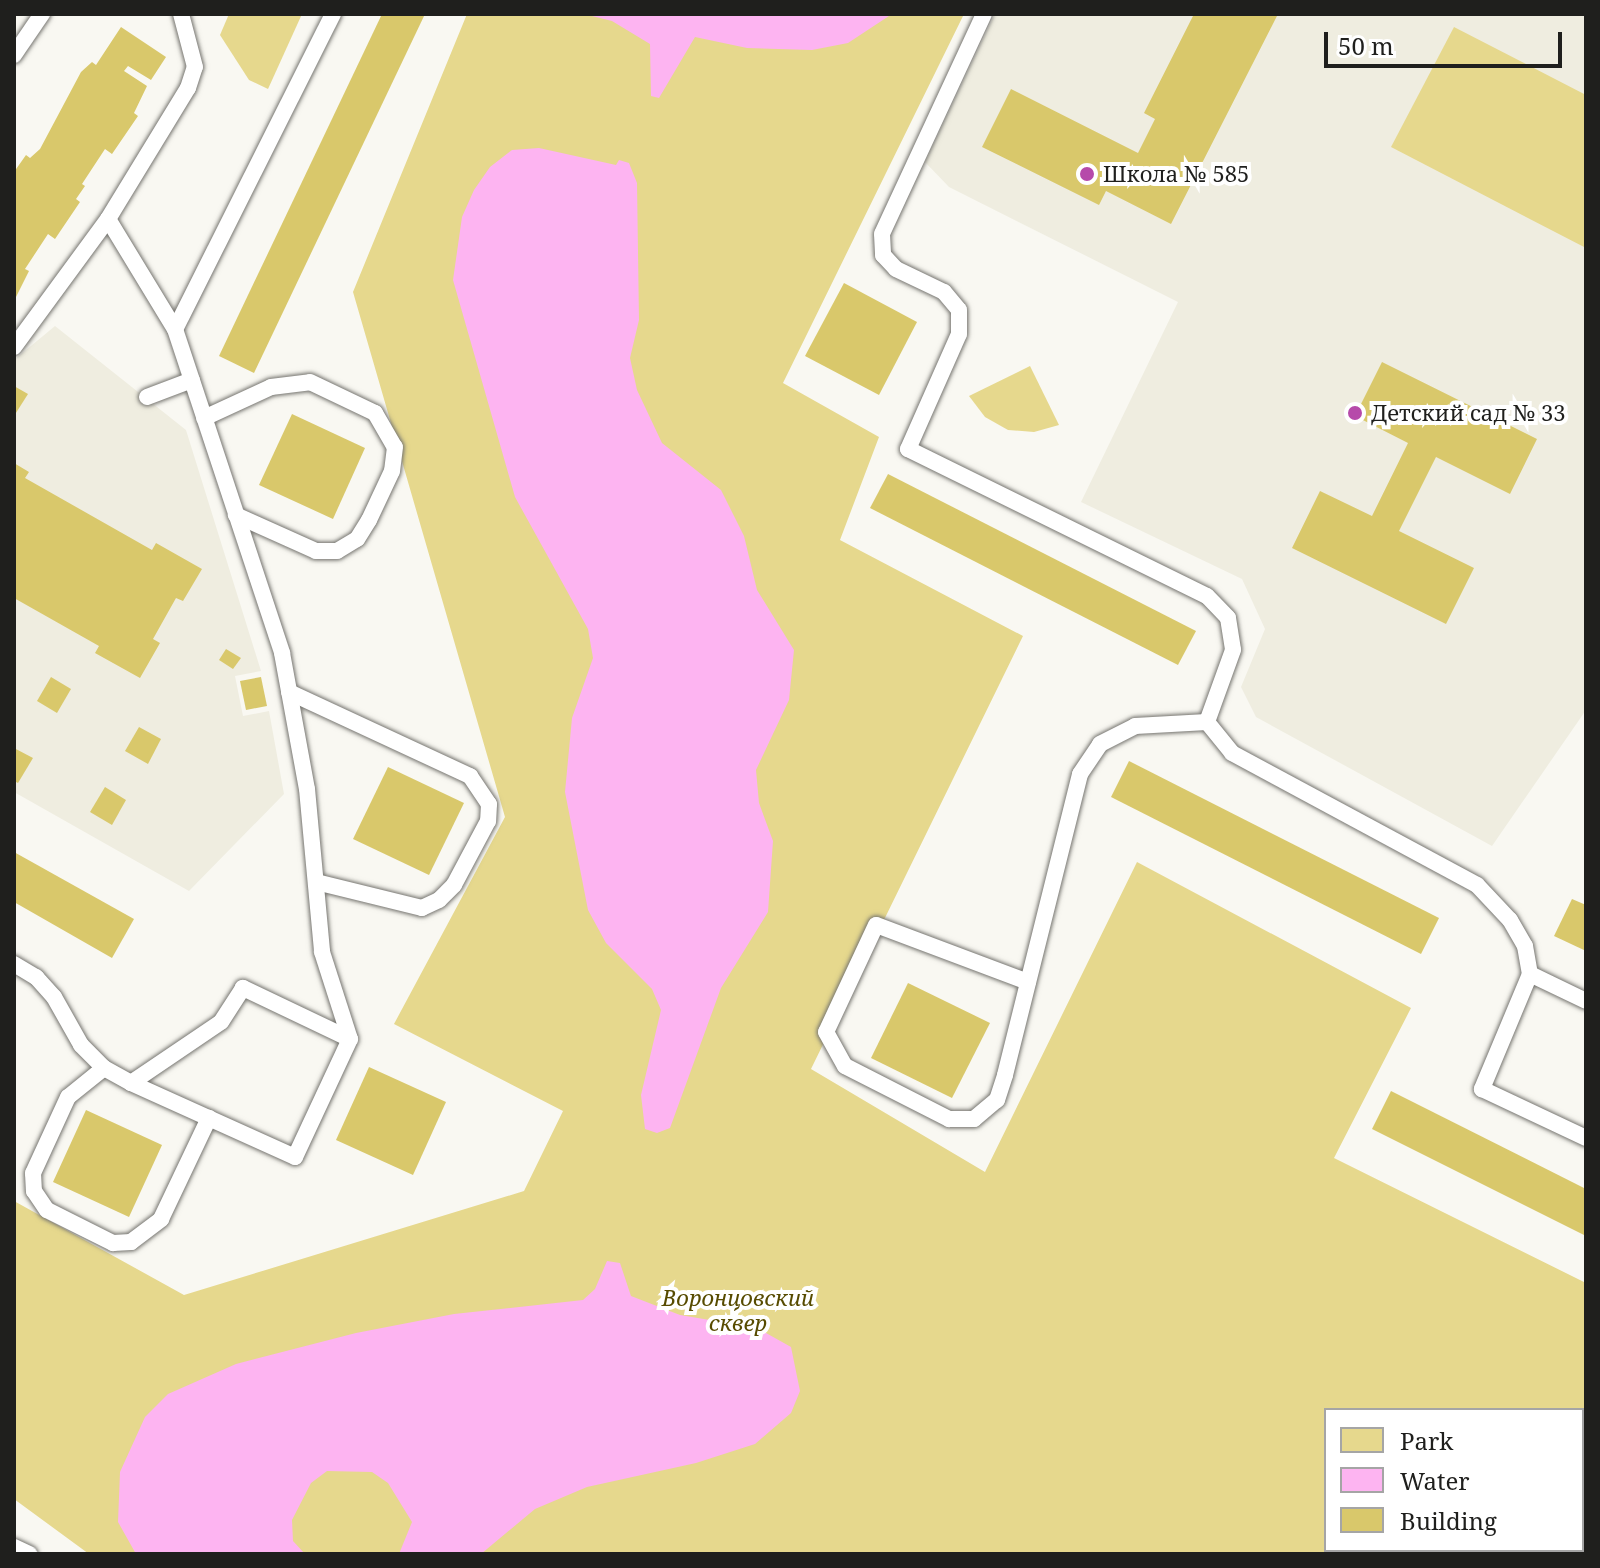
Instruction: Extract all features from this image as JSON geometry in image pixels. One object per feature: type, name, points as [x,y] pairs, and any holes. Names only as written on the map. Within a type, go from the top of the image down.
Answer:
[{"type":"lane","points":[[14,55],[42,14]]},
{"type":"lane","points":[[175,329],[333,14]]},
{"type":"lane","points":[[984,14],[882,234],[883,255],[896,269],[944,292],[959,310],[959,334],[908,449],[1207,596],[1228,618],[1233,650],[1207,722]]},
{"type":"lane","points":[[14,347],[108,219],[191,77],[193,58],[180,15]]},
{"type":"lane","points":[[14,964],[36,977],[54,997],[81,1045],[104,1068],[295,1157],[350,1039],[322,952],[307,789],[282,653],[175,329],[108,219]]},
{"type":"lane","points":[[147,397],[192,380]]},
{"type":"lane","points":[[204,418],[271,387],[310,382],[375,413],[395,447],[392,471],[369,520],[357,539],[337,551],[316,551],[236,515]]},
{"type":"lane","points":[[289,692],[470,776],[489,804],[488,821],[454,885],[431,904],[400,904],[361,889],[316,882]]},
{"type":"lane","points":[[1207,722],[1232,753],[1477,885],[1510,920],[1525,946],[1530,974],[1482,1089],[1586,1138]]},
{"type":"lane","points":[[1028,982],[876,925],[826,1032],[845,1066],[949,1119],[974,1119],[997,1100],[1028,982],[1080,774],[1100,744],[1135,726],[1207,722]]},
{"type":"lane","points":[[1530,974],[1586,1001]]},
{"type":"lane","points":[[131,1083],[221,1022],[243,988],[350,1039]]},
{"type":"lane","points":[[104,1068],[68,1097],[36,1155],[33,1173],[34,1191],[47,1210],[113,1243],[131,1242],[161,1219],[209,1118]]},
{"type":"lane","points":[[14,1547],[29,1554]]},
{"type":"shaded area","name":"Детский сад № 33","points":[[995,14],[1586,14],[1586,710],[1492,846],[1256,717],[1241,687],[1265,629],[1242,579],[1081,502],[1178,302],[949,187],[925,162]]},
{"type":"shaded area","points":[[55,326],[186,430],[261,671],[235,676],[243,716],[269,711],[284,794],[189,891],[14,792],[14,360]]},
{"type":"green space","points":[[229,14],[302,14],[268,89],[249,80],[220,35]]},
{"type":"green space","name":"Воронцовский сквер","points":[[467,14],[964,14],[783,383],[879,437],[840,540],[1023,636],[811,1069],[985,1172],[1137,862],[1411,1008],[1334,1158],[1586,1283],[1586,1554],[89,1554],[14,1499],[14,1201],[184,1295],[524,1191],[563,1111],[394,1024],[505,817],[353,292]]},
{"type":"green space","points":[[1454,27],[1586,95],[1586,248],[1391,147]]},
{"type":"green space","points":[[1030,366],[1059,425],[1034,432],[1008,430],[985,417],[969,396]]},
{"type":"water","points":[[584,14],[892,14],[848,43],[812,50],[747,48],[695,37],[659,98],[651,96],[650,44],[612,21]]},
{"type":"water","points":[[539,148],[616,165],[619,160],[629,163],[637,183],[639,320],[630,358],[637,390],[662,443],[721,490],[744,536],[757,590],[794,650],[789,700],[756,770],[759,803],[773,841],[768,912],[721,988],[670,1128],[657,1133],[645,1129],[641,1095],[661,1010],[652,989],[606,943],[588,910],[565,792],[572,718],[593,658],[588,629],[515,497],[453,280],[462,217],[474,190],[490,167],[512,150]]},
{"type":"water","points":[[607,1261],[620,1263],[631,1296],[680,1315],[757,1328],[791,1347],[800,1391],[791,1413],[755,1444],[696,1463],[587,1487],[535,1509],[481,1554],[399,1554],[412,1522],[388,1483],[372,1472],[327,1471],[311,1483],[292,1520],[293,1541],[305,1554],[136,1554],[118,1522],[120,1472],[145,1417],[168,1394],[236,1364],[356,1333],[454,1314],[583,1300],[595,1289]]},
{"type":"building","points":[[382,14],[425,14],[254,373],[219,356]]},
{"type":"building","points":[[1194,14],[1278,14],[1171,224],[1106,191],[1099,205],[982,147],[1011,89],[1138,153],[1155,119],[1144,113]]},
{"type":"building","points":[[121,27],[166,57],[151,80],[128,66],[124,71],[147,86],[134,113],[138,116],[112,154],[105,149],[82,184],[85,186],[76,199],[80,202],[55,239],[48,234],[25,269],[29,271],[14,301],[14,172],[26,155],[30,158],[40,149],[81,72],[92,62],[96,65]]},
{"type":"building","points":[[844,283],[917,322],[879,395],[805,356]]},
{"type":"building","points":[[1382,362],[1537,439],[1510,494],[1436,457],[1399,531],[1474,568],[1446,624],[1292,548],[1320,491],[1372,516],[1408,443],[1355,416]]},
{"type":"building","points":[[14,386],[28,394],[14,416]]},
{"type":"building","points":[[292,414],[365,448],[333,519],[259,485]]},
{"type":"building","points":[[14,463],[29,472],[25,478],[152,550],[156,543],[202,569],[183,601],[176,598],[153,639],[160,643],[140,678],[95,653],[99,646],[14,598]]},
{"type":"building","points":[[888,474],[1196,631],[1178,665],[870,508]]},
{"type":"building","points":[[226,649],[241,658],[233,669],[219,660]]},
{"type":"building","points":[[51,677],[71,689],[57,713],[37,701]]},
{"type":"building","points":[[261,677],[267,706],[246,710],[240,681]]},
{"type":"building","points":[[139,727],[161,739],[148,764],[125,751]]},
{"type":"building","points":[[14,748],[33,758],[18,783],[14,781]]},
{"type":"building","points":[[1129,761],[1439,918],[1421,954],[1111,797]]},
{"type":"building","points":[[388,767],[464,803],[429,875],[353,839]]},
{"type":"building","points":[[105,787],[126,800],[112,825],[90,812]]},
{"type":"building","points":[[14,852],[134,919],[112,958],[14,902]]},
{"type":"building","points":[[1572,899],[1586,905],[1586,951],[1554,936]]},
{"type":"building","points":[[908,983],[990,1023],[952,1098],[871,1058]]},
{"type":"building","points":[[369,1067],[446,1102],[413,1175],[336,1140]]},
{"type":"building","points":[[1391,1091],[1586,1189],[1586,1236],[1372,1129]]},
{"type":"building","points":[[86,1110],[162,1145],[129,1217],[53,1182]]},
{"type":"place","name":"Школа № 585","points":[[1087,174]]},
{"type":"place","name":"Детский сад № 33","points":[[1355,413]]}]
